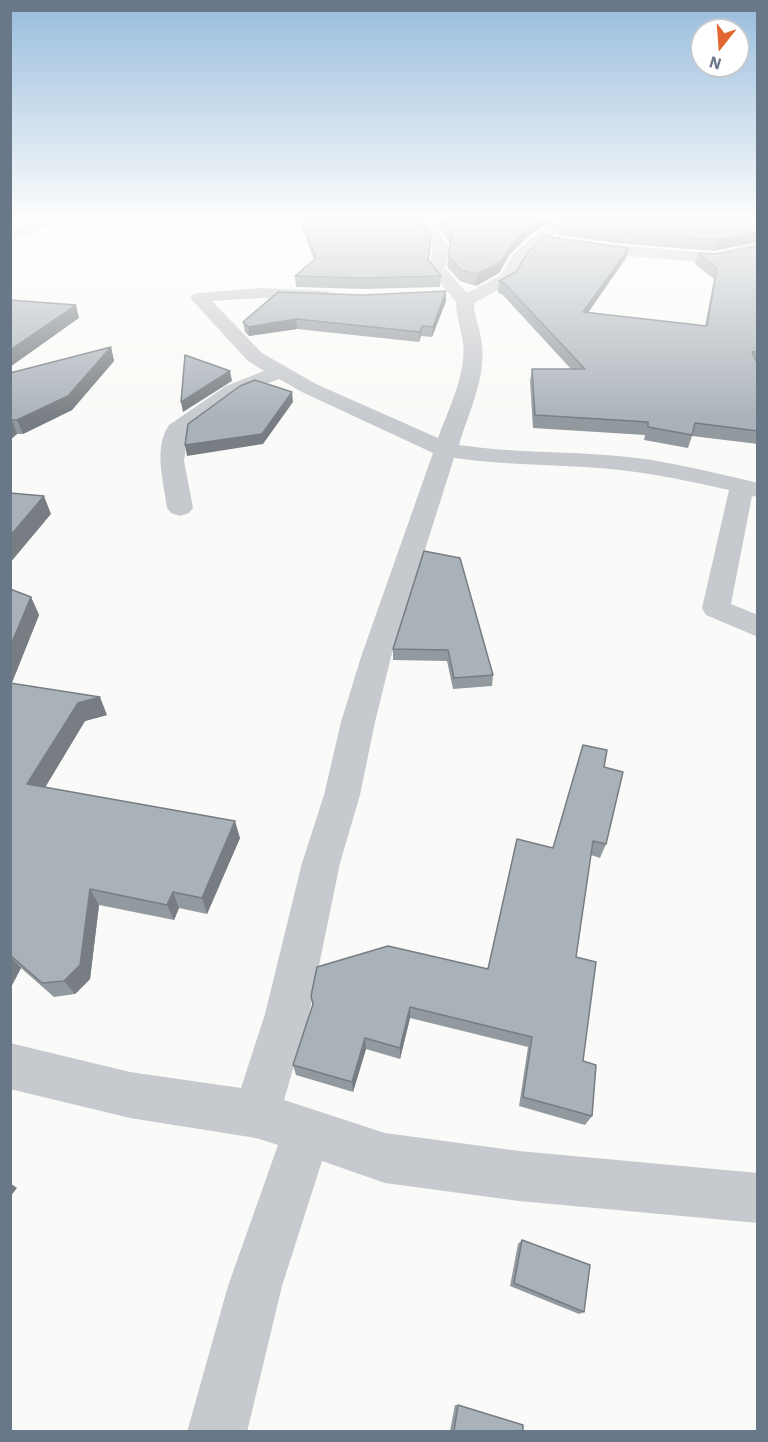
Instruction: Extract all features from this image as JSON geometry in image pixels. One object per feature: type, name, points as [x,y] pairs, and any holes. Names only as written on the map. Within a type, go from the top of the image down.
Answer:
[{"type":"street","points":[[256,1114],[287,1014],[321,863],[342,795],[358,722],[376,657],[410,550],[469,380],[473,359],[455,296],[448,285]]},
{"type":"street","points":[[455,296],[486,285]]},
{"type":"street","points":[[333,296],[254,292],[224,293],[199,298],[255,357],[317,392],[446,450],[493,457],[619,463],[682,472],[750,488],[716,608],[758,627]]},
{"type":"street","points":[[180,508],[171,461],[177,430],[233,390],[280,371]]},
{"type":"street","points":[[10,1066],[130,1095],[256,1114],[385,1158],[519,1176],[758,1198]]},
{"type":"street","points":[[217,1431],[255,1286],[307,1132]]},
{"type":"building","points":[[506,285],[602,285],[583,312],[707,326],[714,285],[758,285],[758,352],[752,352],[758,365],[758,431],[695,423],[692,435],[648,427],[648,422],[535,415],[532,369],[585,369]]},
{"type":"building","points":[[446,291],[433,327],[422,326],[420,332],[296,319],[248,327],[243,322],[278,292],[363,295]]},
{"type":"building","points":[[10,300],[76,305],[10,350]]},
{"type":"building","points":[[111,347],[68,396],[17,420],[10,421],[10,373]]},
{"type":"building","points":[[185,355],[230,371],[181,402]]},
{"type":"building","points":[[255,380],[292,392],[262,434],[185,445],[188,424],[240,386]]},
{"type":"building","points":[[10,493],[44,496],[10,536]]},
{"type":"building","points":[[424,551],[460,558],[493,675],[454,678],[448,650],[393,649]]},
{"type":"building","points":[[10,589],[31,597],[10,647]]},
{"type":"building","points":[[10,683],[100,697],[78,703],[27,784],[235,821],[202,898],[173,892],[167,905],[90,889],[80,965],[64,981],[42,983],[10,955]]},
{"type":"building","points":[[583,745],[607,750],[604,767],[623,772],[606,844],[593,841],[576,957],[596,962],[583,1061],[596,1065],[592,1116],[523,1097],[532,1037],[410,1007],[400,1048],[365,1038],[352,1082],[293,1065],[313,1004],[311,996],[317,967],[388,946],[488,969],[517,839],[553,848]]},
{"type":"building","points":[[522,1240],[590,1265],[584,1312],[514,1283]]},
{"type":"building","points":[[458,1405],[523,1425],[523,1431],[454,1431]]}]
